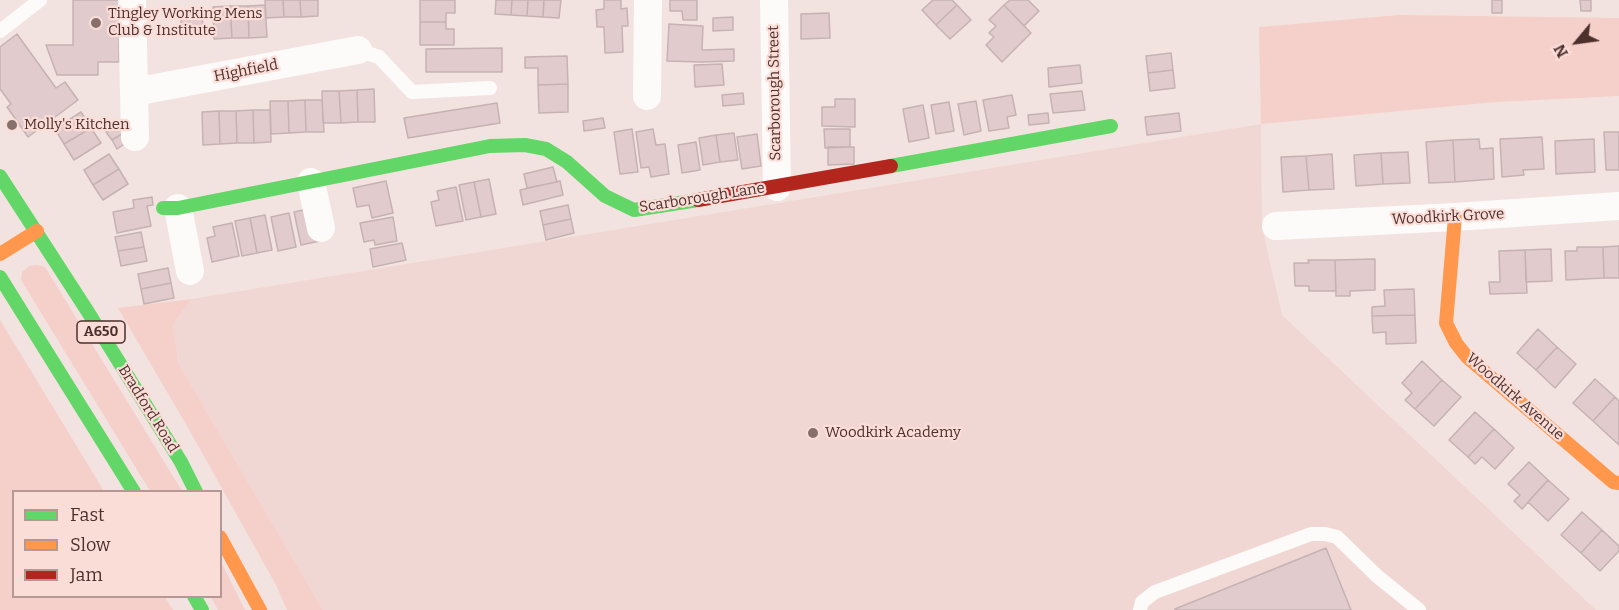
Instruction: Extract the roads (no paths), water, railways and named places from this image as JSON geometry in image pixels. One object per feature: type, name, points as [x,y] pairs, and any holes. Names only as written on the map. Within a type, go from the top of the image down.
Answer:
[{"type":"street","points":[[132,0],[135,137]]},
{"type":"street","points":[[647,96],[648,0]]},
{"type":"street","name":"Scarborough Street","points":[[774,0],[777,187]]},
{"type":"street","name":"Highfield","points":[[134,92],[358,50]]},
{"type":"street","name":"Scarborough Lane","points":[[190,271],[171,208],[490,146],[518,144],[544,148],[564,158],[597,190],[615,203],[634,210],[777,187],[1111,126]]},
{"type":"street","name":"Bradford Road","points":[[0,176],[137,392],[195,490]]},
{"type":"street","points":[[311,182],[321,228]]},
{"type":"street","name":"Woodkirk Grove","points":[[1276,226],[1619,206]]},
{"type":"street","name":"Woodkirk Avenue","points":[[1455,217],[1446,323],[1456,343],[1467,357],[1613,482],[1619,483]]},
{"type":"street","points":[[0,254],[37,231]]},
{"type":"street","points":[[0,277],[133,490]]},
{"type":"street","points":[[222,541],[260,610]]},
{"type":"lane","points":[[0,31],[40,0]]},
{"type":"lane","points":[[358,50],[379,57],[412,92],[490,88]]},
{"type":"lane","points":[[1140,610],[1142,602],[1155,592],[1311,534],[1325,534],[1337,537],[1377,576],[1419,610]]},
{"type":"place","name":"Tingley Working Mens Club & Institute","points":[[96,23]]},
{"type":"place","name":"Molly's Kitchen","points":[[12,125]]},
{"type":"place","name":"Woodkirk Academy","points":[[813,433]]}]
